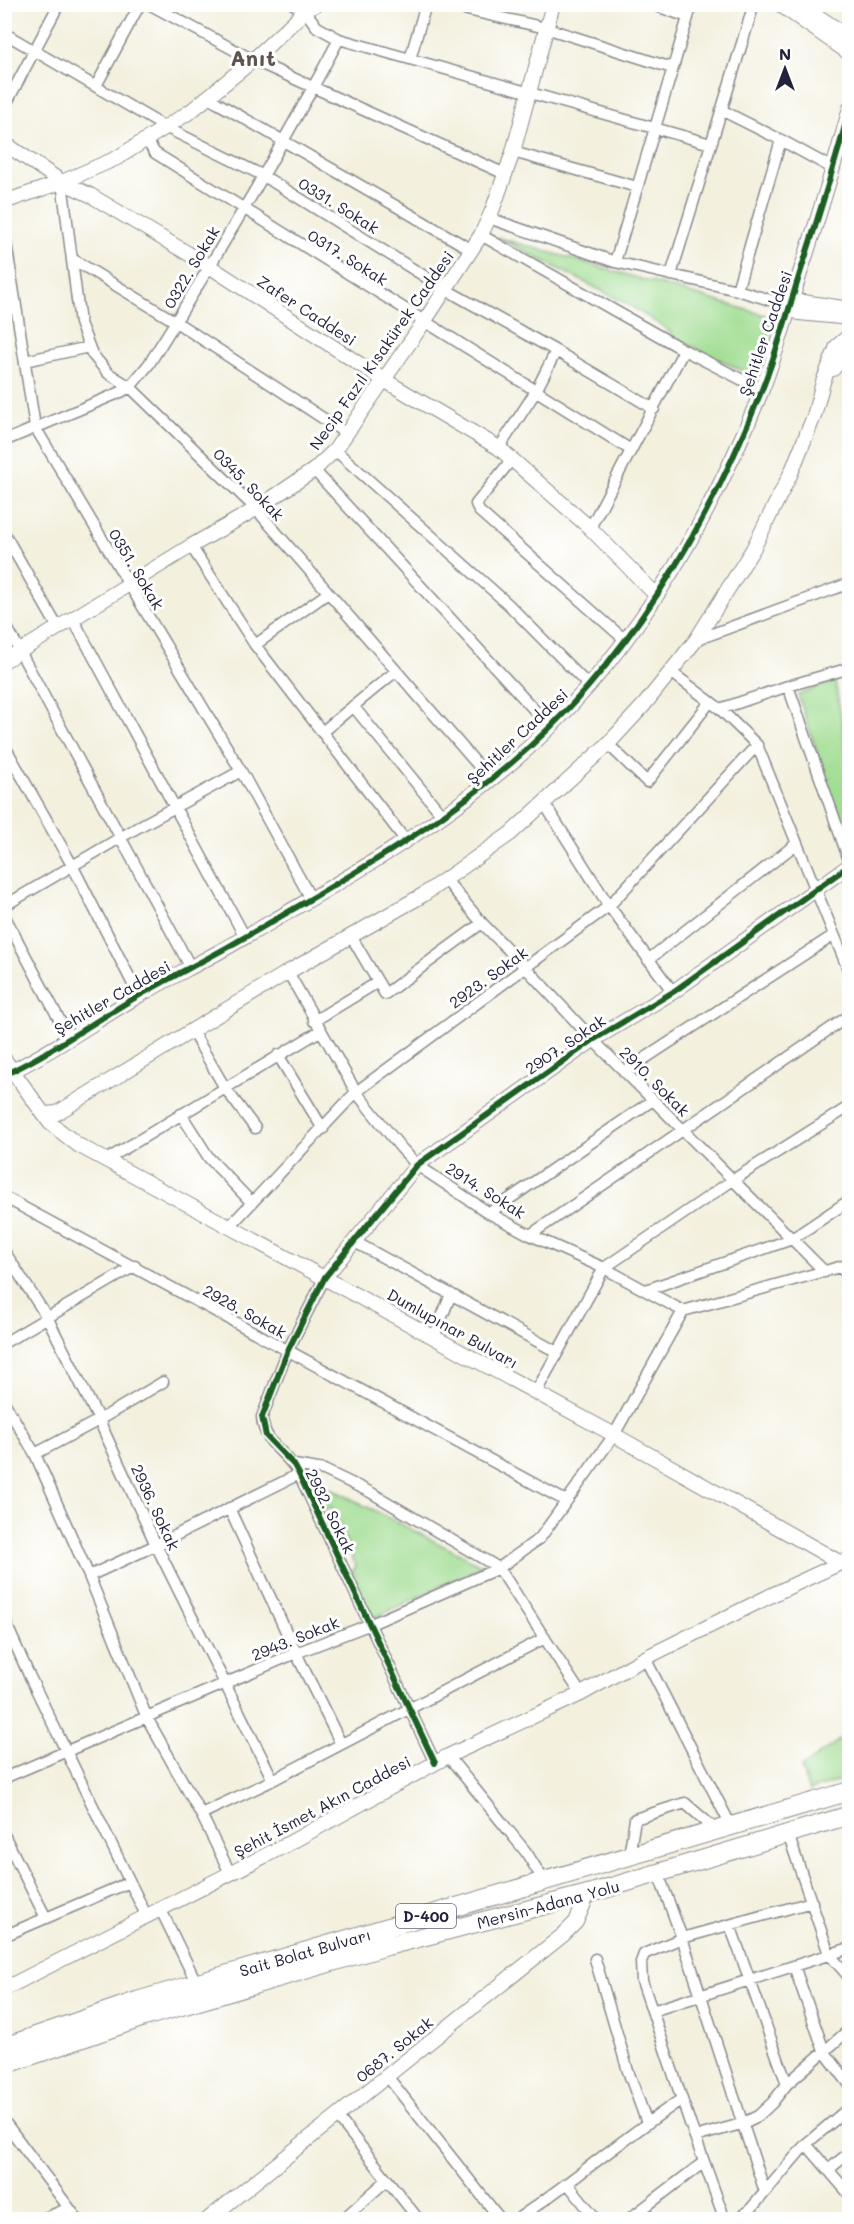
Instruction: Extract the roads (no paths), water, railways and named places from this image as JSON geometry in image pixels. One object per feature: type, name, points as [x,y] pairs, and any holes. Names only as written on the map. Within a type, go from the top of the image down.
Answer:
[{"type":"highway","name":"Sait Bolat Bulvarı","points":[[4,2047],[137,2001],[844,1791]]},
{"type":"highway","name":"Mersin-Adana Yolu","points":[[4,2065],[144,2017],[387,1946],[588,1894],[788,1834],[847,1820]]},
{"type":"main road","points":[[780,4],[849,53]]},
{"type":"main road","points":[[798,4],[849,38]]},
{"type":"street","points":[[4,108],[59,4]]},
{"type":"street","points":[[96,86],[140,4]]},
{"type":"street","points":[[149,4],[253,60],[505,174]]},
{"type":"street","points":[[410,59],[426,4]]},
{"type":"street","points":[[441,4],[546,28],[672,68]]},
{"type":"street","name":"Necip Fazıl Kısakürek Caddesi","points":[[4,662],[191,546],[256,509],[314,470],[335,450],[481,235],[513,152],[553,4]]},
{"type":"street","points":[[651,4],[688,16]]},
{"type":"street","points":[[615,262],[692,4]]},
{"type":"street","points":[[671,275],[754,4]]},
{"type":"street","points":[[4,202],[62,182],[117,158],[191,111],[253,60],[305,7],[317,27],[339,39],[711,144]]},
{"type":"street","name":"0331. Sokak","points":[[4,33],[165,127],[262,175],[445,289],[654,409]]},
{"type":"street","name":"0322. Sokak","points":[[4,441],[130,387],[149,364],[176,322],[314,87],[339,39]]},
{"type":"street","points":[[207,97],[472,250]]},
{"type":"street","name":"Şehitler Caddesi","points":[[8,1073],[311,899],[406,841],[470,797],[509,765],[589,686],[656,595],[695,530],[729,464],[762,390],[834,169],[849,108]]},
{"type":"street","points":[[721,110],[834,169]]},
{"type":"street","name":"0317. Sokak","points":[[146,140],[155,153],[424,322],[500,366],[631,450]]},
{"type":"street","points":[[737,290],[781,140]]},
{"type":"street","name":"Zafer Caddesi","points":[[4,143],[62,182],[90,195],[209,266],[384,380],[499,448],[590,528],[656,595]]},
{"type":"street","points":[[513,152],[637,187]]},
{"type":"street","name":"0345. Sokak","points":[[62,182],[74,260],[80,323],[92,354],[108,373],[130,387],[256,509],[490,779]]},
{"type":"street","points":[[489,218],[615,262],[737,290],[790,306],[799,313],[849,318]]},
{"type":"street","name":"0351. Sokak","points":[[4,230],[35,427],[240,771],[311,899]]},
{"type":"street","points":[[481,235],[684,350],[762,390]]},
{"type":"street","points":[[74,260],[176,322],[347,434]]},
{"type":"street","points":[[790,306],[803,302],[849,309]]},
{"type":"street","points":[[47,1119],[288,972],[423,895],[510,834],[608,744],[696,640],[753,549],[791,473],[814,416],[823,382],[837,346],[849,335]]},
{"type":"street","points":[[25,361],[89,347]]},
{"type":"street","points":[[823,382],[849,348]]},
{"type":"street","points":[[590,528],[684,350]]},
{"type":"street","points":[[499,448],[536,391],[556,351]]},
{"type":"street","points":[[335,450],[508,604],[589,686]]},
{"type":"street","points":[[512,459],[476,504],[479,511],[625,640]]},
{"type":"street","points":[[314,470],[550,727]]},
{"type":"street","points":[[4,533],[58,628]]},
{"type":"street","points":[[191,546],[255,645],[406,841]]},
{"type":"street","points":[[696,640],[849,583]]},
{"type":"street","points":[[255,645],[328,593]]},
{"type":"street","points":[[73,619],[245,937]]},
{"type":"street","points":[[4,622],[191,968]]},
{"type":"street","points":[[720,709],[849,668]]},
{"type":"street","points":[[321,732],[396,671]]},
{"type":"street","points":[[670,672],[720,709],[757,745],[849,974]]},
{"type":"street","points":[[788,686],[849,864]]},
{"type":"street","points":[[608,744],[647,782],[710,702]]},
{"type":"street","points":[[353,706],[443,816]]},
{"type":"street","points":[[4,745],[72,865],[139,996]]},
{"type":"street","name":"2923. Sokak","points":[[230,1226],[356,1092],[609,906],[757,745]]},
{"type":"street","points":[[4,906],[72,865],[240,771]]},
{"type":"street","points":[[544,803],[609,906],[673,992]]},
{"type":"street","points":[[648,960],[796,844]]},
{"type":"street","name":"2907. Sokak","points":[[325,1277],[417,1165],[593,1040],[673,992],[849,864]]},
{"type":"street","name":"2910. Sokak","points":[[445,879],[482,923],[593,1040],[825,1272]]},
{"type":"street","points":[[4,915],[69,1038]]},
{"type":"street","points":[[351,936],[385,994],[482,923]]},
{"type":"street","points":[[624,1071],[834,935]]},
{"type":"street","name":"2914. Sokak","points":[[288,972],[356,1092],[417,1165],[489,1213],[530,1235],[604,1268],[683,1311]]},
{"type":"street","points":[[106,1160],[278,1055],[378,982]]},
{"type":"street","points":[[530,1235],[849,1016]]},
{"type":"street","points":[[192,1031],[225,1088],[255,1128]]},
{"type":"street","points":[[278,1055],[323,1129]]},
{"type":"street","name":"Dumlupınar Bulvarı","points":[[4,1059],[8,1073],[47,1119],[78,1145],[845,1561]]},
{"type":"street","points":[[489,1213],[653,1100]]},
{"type":"street","points":[[536,1392],[604,1268],[733,1180],[849,1106]]},
{"type":"street","points":[[181,1114],[209,1158],[252,1203]]},
{"type":"street","name":"2928. Sokak","points":[[4,1197],[566,1501]]},
{"type":"street","points":[[646,1290],[792,1239],[848,1203]]},
{"type":"street","points":[[354,1241],[557,1352]]},
{"type":"street","name":"2936. Sokak","points":[[4,1251],[47,1317],[99,1420],[156,1545],[273,1780]]},
{"type":"street","points":[[4,1343],[135,1266]]},
{"type":"street","points":[[683,1311],[845,1266],[849,1277]]},
{"type":"street","name":"2932. Sokak","points":[[325,1277],[288,1350],[262,1417],[266,1436],[296,1469],[409,1707],[442,1760],[526,1852],[544,1881]]},
{"type":"street","points":[[434,1337],[451,1294]]},
{"type":"street","name":"2943. Sokak","points":[[4,1778],[499,1568],[540,1538],[614,1435],[683,1311]]},
{"type":"street","points":[[36,1454],[163,1382]]},
{"type":"street","points":[[4,1402],[36,1454],[147,1718],[201,1814],[230,1873]]},
{"type":"street","points":[[89,1576],[229,1508],[296,1469],[324,1470],[370,1492],[499,1568],[581,1694]]},
{"type":"street","points":[[229,1508],[341,1744]]},
{"type":"street","name":"Şehit İsmet Akın Caddesi","points":[[4,1989],[284,1846],[442,1760],[581,1694],[645,1658],[845,1561]]},
{"type":"street","points":[[4,1619],[146,1915]]},
{"type":"street","points":[[201,1814],[273,1780],[544,1638]]},
{"type":"street","points":[[645,1658],[724,1828]]},
{"type":"street","points":[[629,1856],[635,1819],[685,1803],[724,1828]]},
{"type":"street","points":[[788,1834],[829,1954],[849,1978]]},
{"type":"street","points":[[4,1835],[46,1918]]},
{"type":"street","points":[[658,1873],[682,1938],[765,2192]]},
{"type":"street","points":[[4,1936],[130,1882]]},
{"type":"street","name":"0687. Sokak","points":[[207,2220],[563,1935],[576,1922],[588,1894]]},
{"type":"street","points":[[725,2220],[642,1981],[641,1962],[644,1954],[682,1938],[812,1902]]},
{"type":"street","points":[[160,1908],[197,1983]]},
{"type":"street","points":[[730,1925],[787,2084]]},
{"type":"street","points":[[652,2011],[849,1948]]},
{"type":"street","points":[[595,1959],[628,2071],[647,2122]]},
{"type":"street","points":[[794,1966],[824,2051],[849,2085]]},
{"type":"street","points":[[695,2137],[741,2124],[758,2115],[772,2103],[787,2084],[849,2029]]},
{"type":"street","points":[[387,2076],[501,2220]]},
{"type":"street","points":[[516,2220],[568,2184],[647,2122],[682,2099]]},
{"type":"street","points":[[736,2220],[752,2215],[765,2192],[806,2144],[849,2107]]},
{"type":"street","points":[[337,2116],[419,2220]]},
{"type":"street","points":[[4,2121],[78,2220]]},
{"type":"street","points":[[806,2144],[849,2195]]},
{"type":"street","points":[[828,2170],[849,2152]]},
{"type":"street","points":[[628,2220],[704,2162]]},
{"type":"street","points":[[342,2220],[387,2180]]},
{"type":"street","points":[[568,2184],[597,2220]]},
{"type":"street","points":[[40,2220],[69,2208]]},
{"type":"district","name":"Anıt","points":[[253,57]]}]
